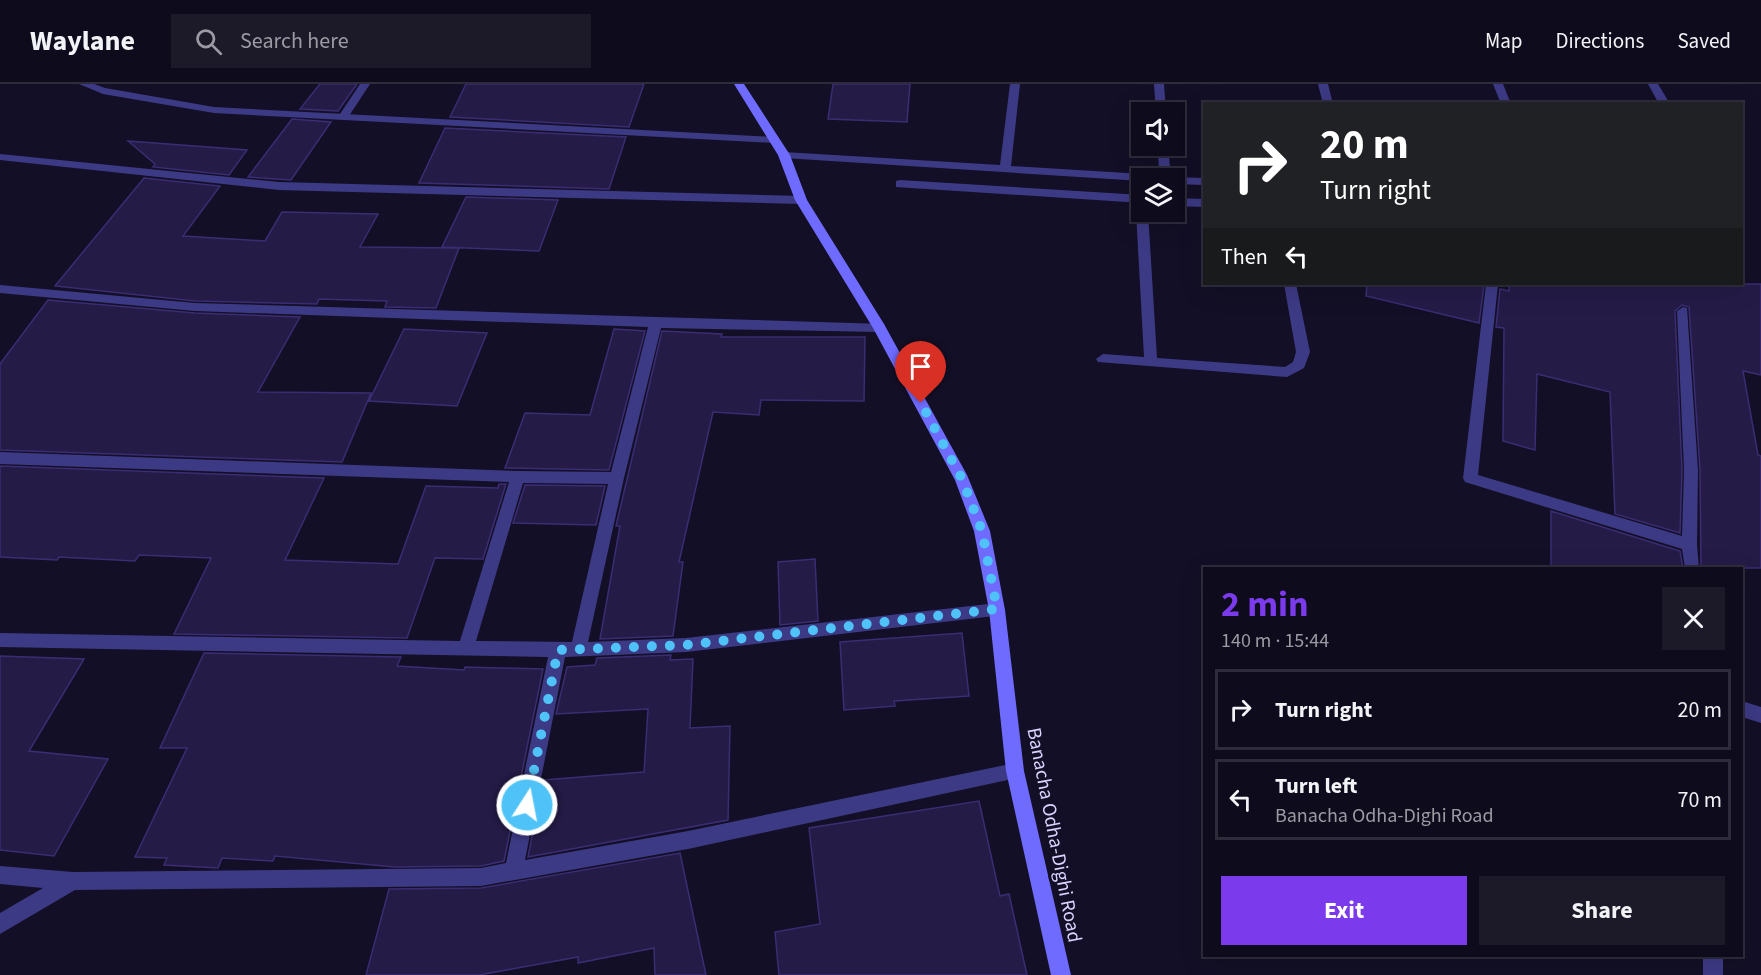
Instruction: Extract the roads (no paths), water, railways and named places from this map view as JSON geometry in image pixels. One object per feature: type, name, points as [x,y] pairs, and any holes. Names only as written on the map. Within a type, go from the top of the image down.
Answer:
[{"type":"street","points":[[84,84],[214,110],[774,140]]},
{"type":"street","points":[[343,117],[365,84]]},
{"type":"street","name":"Banacha Odha-Dighi Road","points":[[740,84],[784,155],[801,200],[879,327],[962,479],[982,531],[997,609],[1016,771],[1061,975]]},
{"type":"street","points":[[1005,169],[1015,84]]},
{"type":"street","points":[[1159,84],[1160,102]]},
{"type":"street","points":[[1323,84],[1328,102]]},
{"type":"street","points":[[1498,84],[1505,102]]},
{"type":"street","points":[[1653,84],[1664,102]]},
{"type":"street","points":[[784,155],[1131,176]]},
{"type":"street","points":[[0,157],[279,186],[801,200]]},
{"type":"street","points":[[1185,181],[1203,182]]},
{"type":"street","points":[[900,184],[1131,199]]},
{"type":"street","points":[[1185,202],[1203,203]]},
{"type":"street","points":[[1143,222],[1151,362]]},
{"type":"street","points":[[1103,359],[1287,372],[1299,365],[1303,352],[1290,285]]},
{"type":"street","points":[[1492,285],[1470,478],[1689,545]]},
{"type":"street","points":[[0,289],[195,307],[656,323],[879,327]]},
{"type":"street","points":[[1683,311],[1690,470],[1689,545],[1692,567]]},
{"type":"street","points":[[578,650],[616,478],[656,323]]},
{"type":"street","points":[[0,458],[518,477],[616,478]]},
{"type":"street","points":[[466,647],[518,477]]},
{"type":"street","points":[[0,640],[578,650],[686,645],[997,609]]},
{"type":"street","points":[[514,872],[558,650]]},
{"type":"street","points":[[1743,709],[1761,715]]},
{"type":"street","points":[[0,875],[73,881],[481,877],[688,840],[1016,771]]},
{"type":"street","points":[[0,924],[73,881]]},
{"type":"street","points":[[1713,957],[1713,975]]}]
